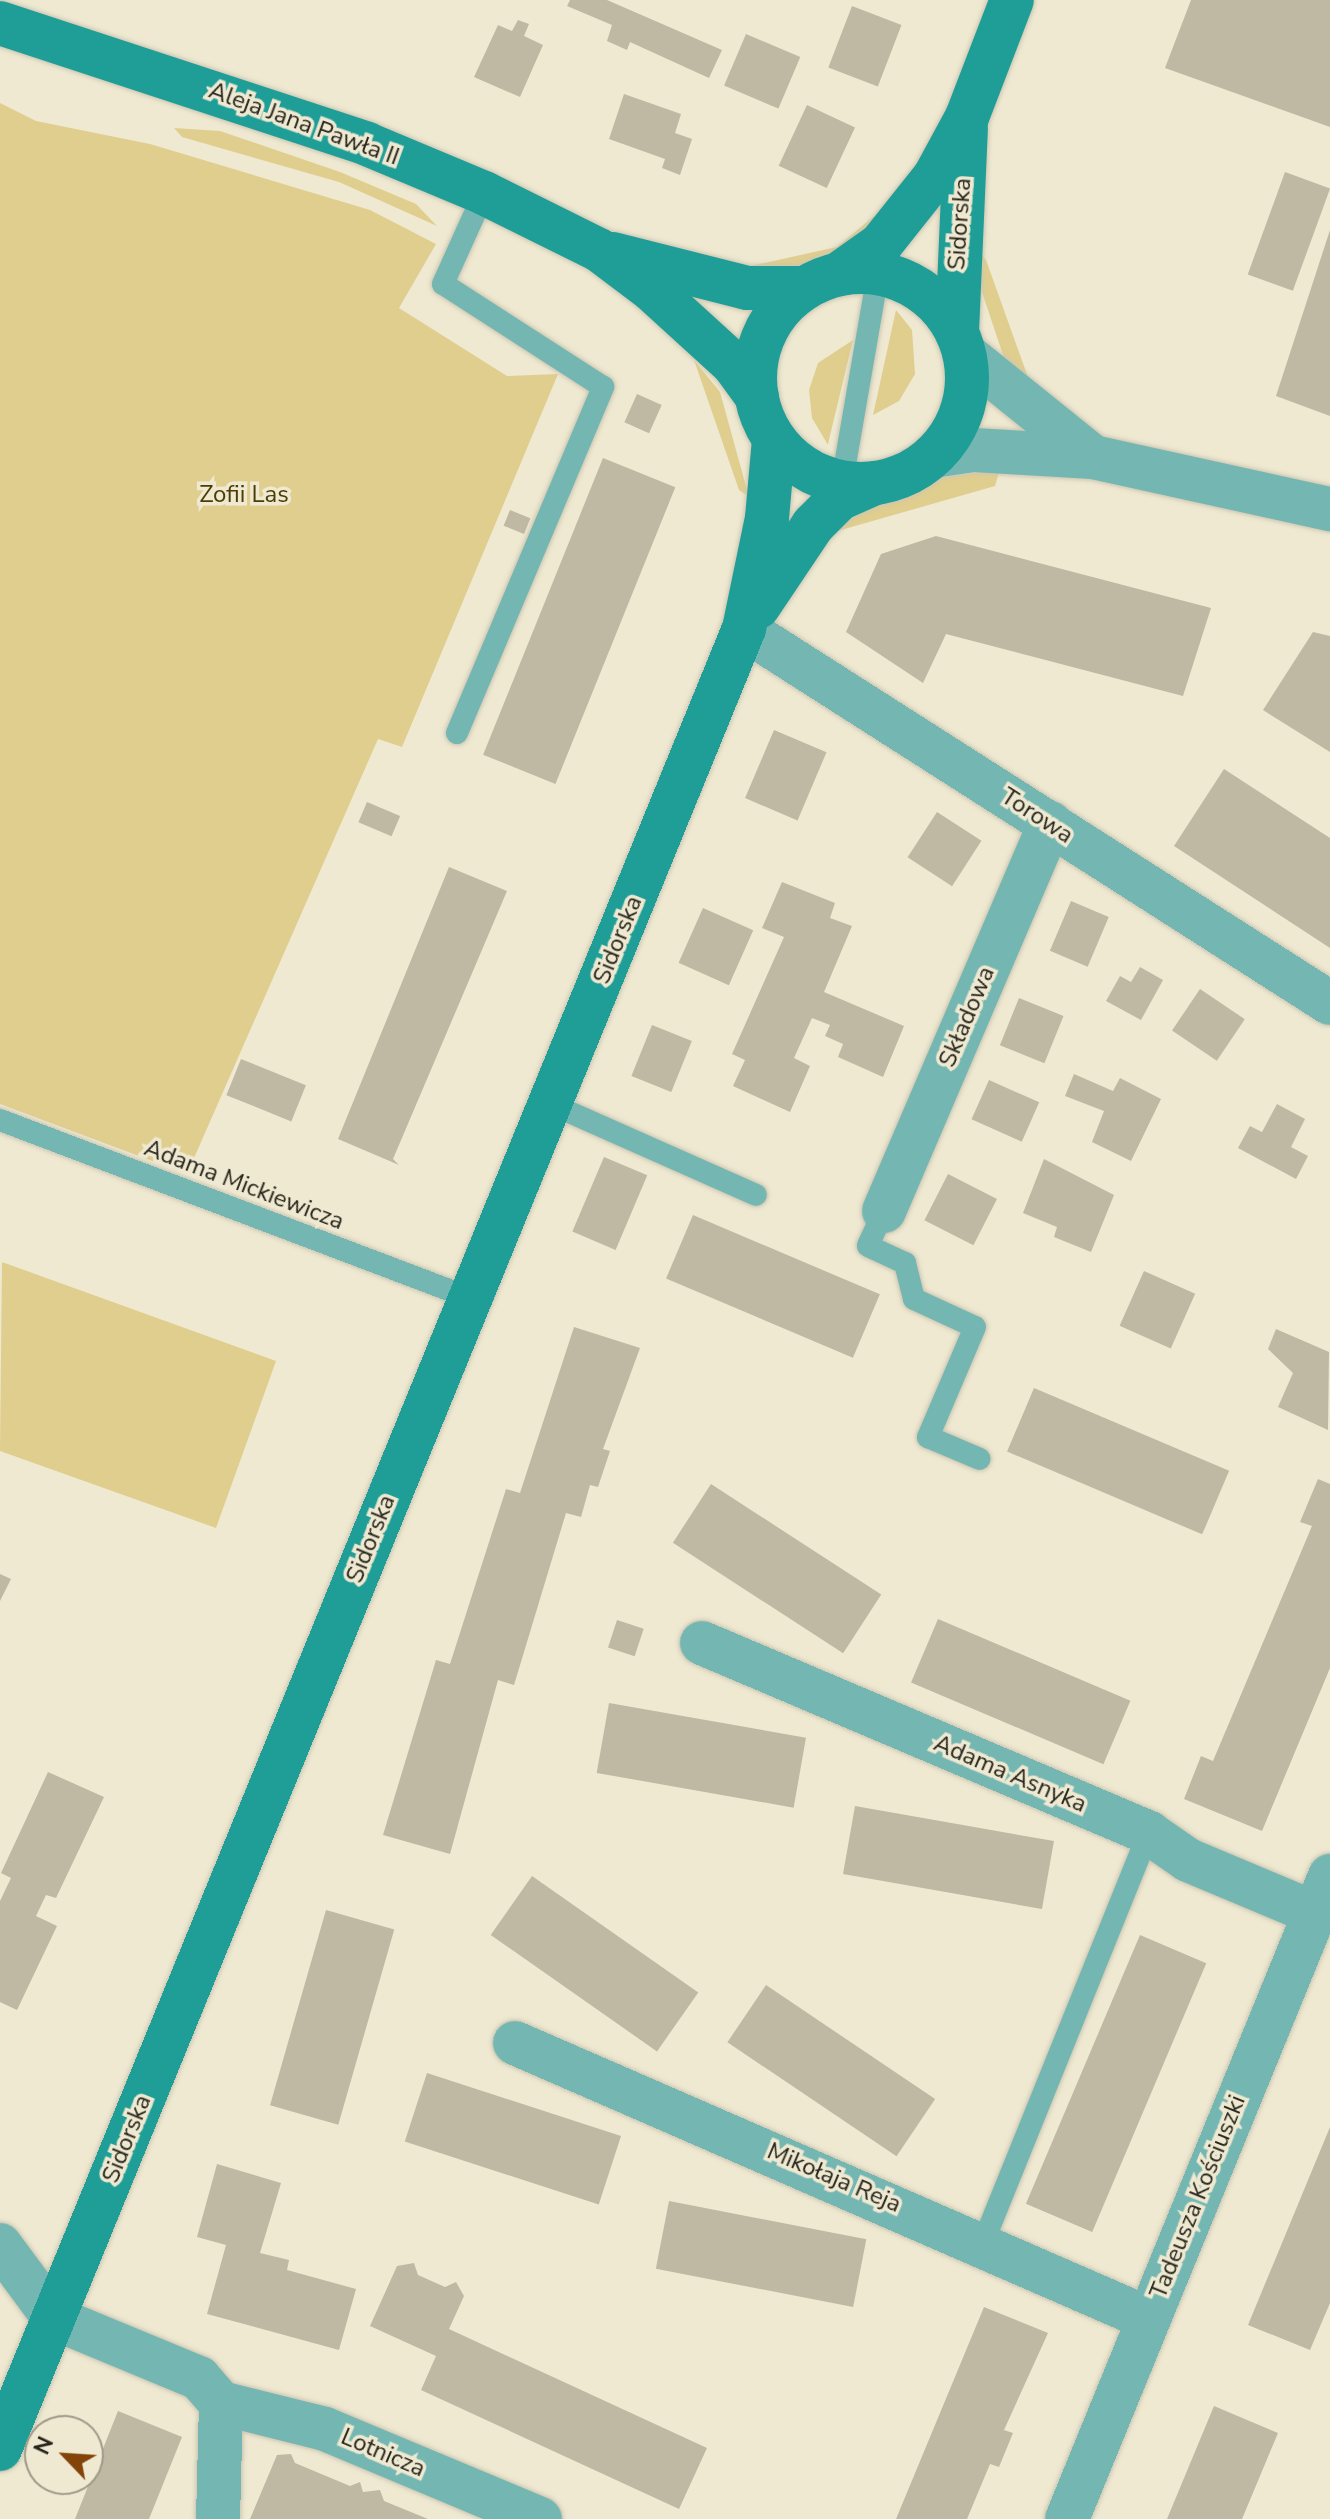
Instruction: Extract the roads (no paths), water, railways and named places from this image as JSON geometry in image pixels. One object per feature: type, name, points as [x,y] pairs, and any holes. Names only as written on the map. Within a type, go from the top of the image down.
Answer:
[{"type":"street","name":"Sidorska","points":[[757,397],[764,335],[841,278],[907,217],[967,117],[1012,0]]},
{"type":"street","name":"Aleja Jana Pawła II","points":[[0,23],[312,124],[484,193],[599,250],[747,288],[841,278]]},
{"type":"street","name":"Sidorska","points":[[744,629],[813,525],[858,483],[933,456],[963,408],[960,342],[967,117]]},
{"type":"street","name":"Aleja Jana Pawła II","points":[[599,250],[709,340],[757,397]]},
{"type":"street","points":[[841,278],[933,299],[960,342],[1093,457]]},
{"type":"street","points":[[757,397],[774,439],[801,466],[858,483]]},
{"type":"street","name":"Sidorska","points":[[0,2449],[744,629],[767,518],[774,439]]},
{"type":"street","points":[[933,456],[974,450],[1093,457],[1330,509]]},
{"type":"street","name":"Torowa","points":[[744,629],[1330,1003]]},
{"type":"street","name":"Składowa","points":[[884,1211],[1050,823]]},
{"type":"street","name":"Adama Asnyka","points":[[702,1643],[1149,1833],[1188,1860],[1322,1894]]},
{"type":"street","name":"Tadeusza Kościuszki","points":[[1067,2519],[1322,1894]]},
{"type":"street","name":"Mikołaja Reja","points":[[515,2043],[983,2243],[1149,2319]]},
{"type":"street","points":[[0,2245],[54,2318],[199,2378],[221,2403],[218,2519]]},
{"type":"street","name":"Lotnicza","points":[[221,2403],[325,2429],[540,2519]]},
{"type":"lane","points":[[457,733],[603,387],[443,284],[484,193]]},
{"type":"lane","points":[[841,278],[858,483]]},
{"type":"lane","points":[[551,1104],[756,1195]]},
{"type":"lane","name":"Adama Mickiewicza","points":[[0,1120],[470,1298]]},
{"type":"lane","points":[[884,1211],[868,1246],[905,1263],[914,1299],[975,1327],[928,1437],[980,1459]]},
{"type":"lane","points":[[983,2243],[1149,1833]]},
{"type":"park label","name":"Zofii Las","points":[[244,495]]}]
